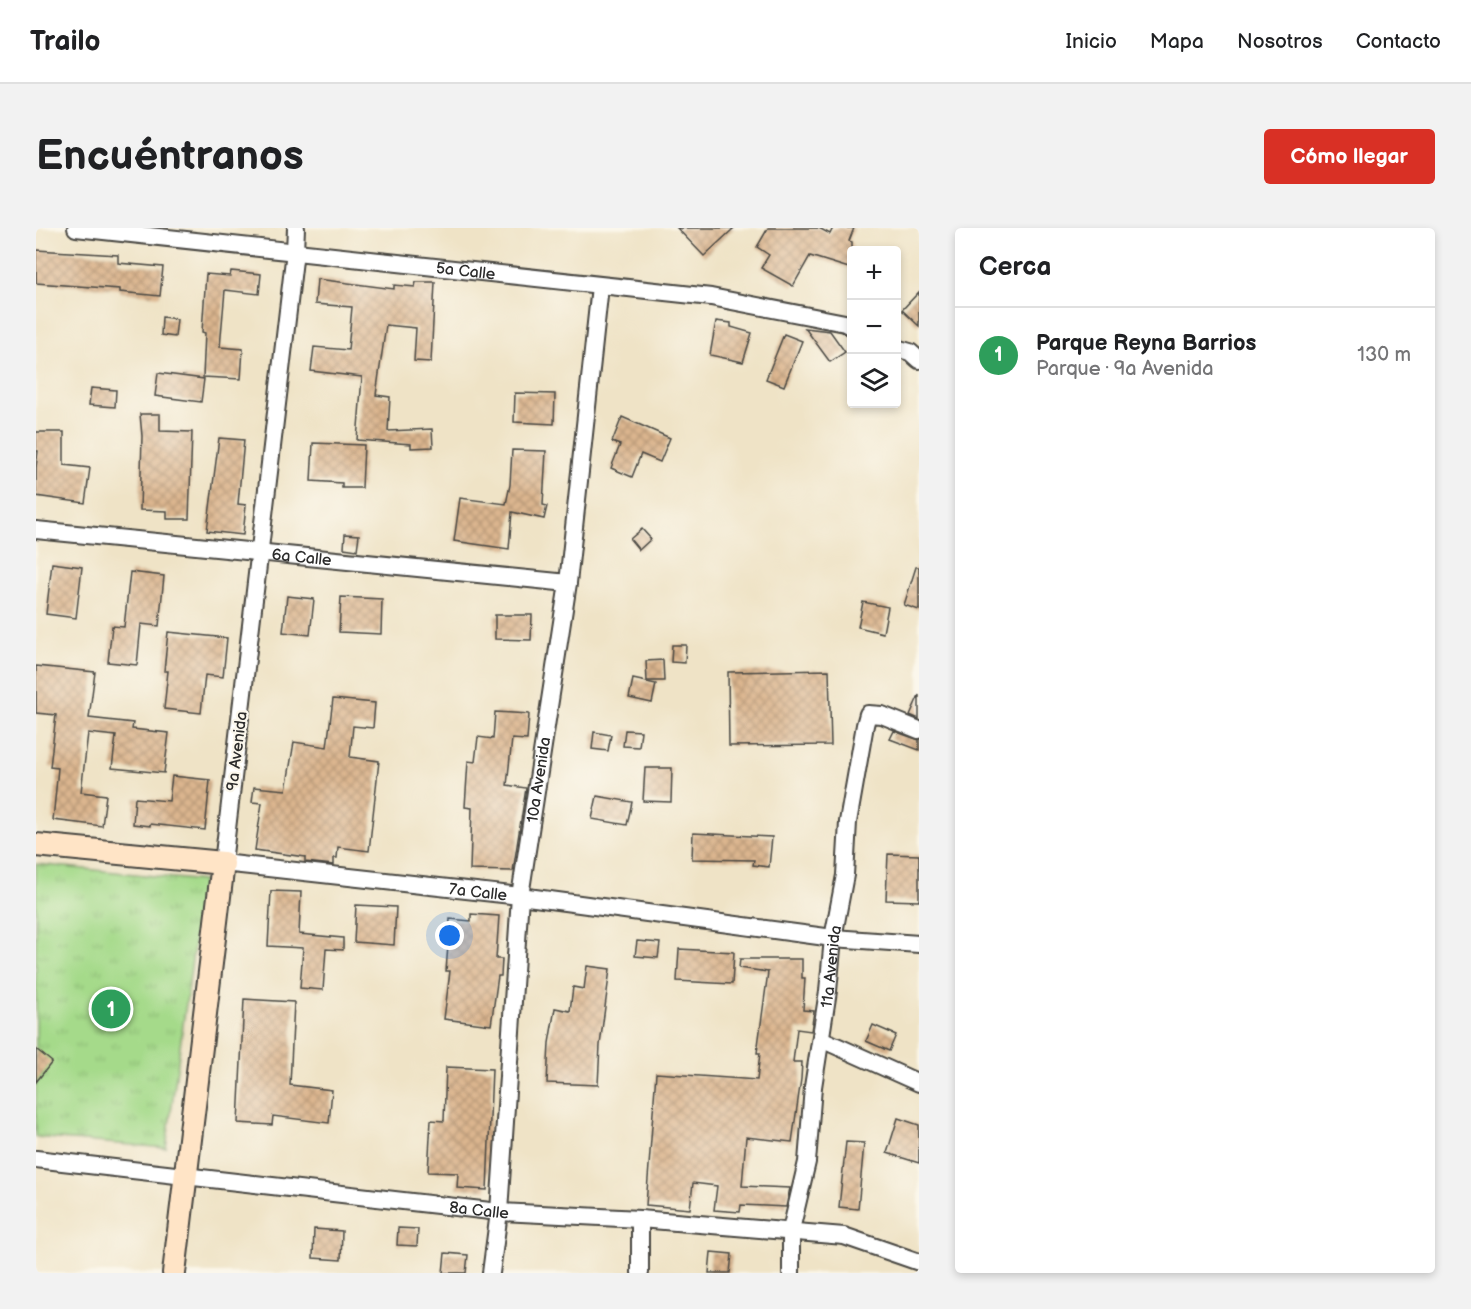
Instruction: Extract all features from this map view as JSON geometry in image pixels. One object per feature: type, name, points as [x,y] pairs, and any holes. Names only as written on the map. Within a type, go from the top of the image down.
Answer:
[{"type":"street","name":"5a Calle","points":[[76,228],[711,297],[847,323]]},
{"type":"street","name":"9a Avenida","points":[[174,1273],[296,228]]},
{"type":"street","name":"10a Avenida","points":[[491,1273],[499,1212],[520,896],[568,583],[600,286]]},
{"type":"street","points":[[901,349],[910,352],[919,360]]},
{"type":"street","name":"6a Calle","points":[[36,530],[568,583]]},
{"type":"street","name":"11a Avenida","points":[[791,1273],[791,1230],[807,1162],[813,1087],[833,938],[845,875],[848,822],[868,714],[882,715],[919,730]]},
{"type":"street","name":"7a Calle","points":[[36,845],[520,896],[833,938],[919,944]]},
{"type":"street","points":[[821,1039],[919,1083]]},
{"type":"street","name":"8a Calle","points":[[36,1159],[499,1212],[640,1219],[844,1236],[919,1262]]},
{"type":"street","points":[[640,1219],[640,1273]]},
{"type":"green space","points":[[36,864],[203,881],[166,1148],[36,1137]]},
{"type":"building","points":[[677,228],[734,228],[704,256]]},
{"type":"building","points":[[768,228],[819,228],[830,234],[833,228],[854,228],[849,241],[852,242],[852,246],[847,246],[847,267],[810,256],[793,286],[761,268],[769,255],[757,247]]},
{"type":"building","points":[[36,250],[118,255],[118,263],[163,267],[160,296],[120,292],[120,289],[36,283]]},
{"type":"building","points":[[231,271],[261,274],[259,294],[225,290],[220,347],[243,349],[241,379],[203,377],[205,333],[202,332],[206,274],[230,276]]},
{"type":"building","points":[[317,279],[394,289],[394,285],[415,287],[416,282],[435,282],[431,362],[414,361],[416,328],[386,325],[376,395],[390,397],[388,431],[432,429],[433,447],[411,448],[411,444],[357,440],[362,377],[311,371],[314,347],[348,350],[352,307],[315,304]]},
{"type":"building","points":[[919,292],[919,326],[902,310]]},
{"type":"building","points":[[162,317],[177,319],[175,337],[161,335]]},
{"type":"building","points":[[716,321],[731,323],[731,327],[752,333],[743,362],[710,355]]},
{"type":"building","points":[[805,328],[830,331],[845,352],[830,362]]},
{"type":"building","points":[[784,334],[802,341],[784,386],[766,379]]},
{"type":"building","points":[[158,373],[204,379],[201,402],[155,396]]},
{"type":"building","points":[[91,388],[116,390],[115,407],[89,405]]},
{"type":"building","points":[[515,393],[555,394],[554,424],[514,422]]},
{"type":"building","points":[[140,414],[160,414],[160,431],[192,432],[189,519],[167,519],[167,511],[140,510],[142,436]]},
{"type":"building","points":[[622,417],[670,438],[660,462],[641,454],[632,477],[611,468],[620,445],[612,442]]},
{"type":"building","points":[[36,432],[64,432],[64,465],[90,468],[85,503],[36,496],[38,451],[36,451]]},
{"type":"building","points":[[219,438],[244,440],[238,504],[246,505],[243,535],[207,531]]},
{"type":"building","points":[[313,443],[364,445],[362,488],[342,488],[342,483],[311,481]]},
{"type":"building","points":[[512,450],[546,451],[543,505],[547,506],[544,519],[512,512],[509,549],[454,541],[460,498],[506,504],[510,485]]},
{"type":"building","points":[[642,529],[651,539],[639,550],[630,539]]},
{"type":"building","points":[[345,534],[359,535],[357,550],[344,548]]},
{"type":"building","points":[[52,563],[82,567],[76,618],[46,614]]},
{"type":"building","points":[[916,567],[919,567],[919,610],[904,605]]},
{"type":"building","points":[[130,572],[164,576],[159,626],[141,624],[137,665],[108,662],[112,626],[124,627]]},
{"type":"building","points":[[287,596],[314,599],[310,635],[283,632]]},
{"type":"building","points":[[341,597],[382,599],[381,634],[339,632]]},
{"type":"building","points":[[863,602],[888,607],[883,633],[858,627]]},
{"type":"building","points":[[495,615],[532,615],[531,640],[495,639]]},
{"type":"building","points":[[168,632],[227,638],[223,677],[205,675],[201,713],[164,709],[168,671],[164,671]]},
{"type":"building","points":[[672,645],[686,645],[685,663],[671,662]]},
{"type":"building","points":[[663,660],[664,681],[647,681],[646,661]]},
{"type":"building","points":[[36,666],[95,672],[89,718],[133,723],[132,729],[169,733],[164,773],[112,768],[116,736],[88,733],[81,792],[106,795],[102,826],[53,820],[58,768],[50,767],[56,715],[36,713]]},
{"type":"building","points":[[829,670],[831,745],[729,746],[728,672]]},
{"type":"building","points":[[633,679],[656,684],[652,703],[629,698]]},
{"type":"building","points":[[919,695],[919,719],[910,715]]},
{"type":"building","points":[[333,699],[375,703],[373,728],[353,726],[350,757],[379,761],[369,851],[338,847],[334,865],[305,862],[305,857],[255,850],[262,803],[252,802],[254,787],[286,790],[294,742],[327,747]]},
{"type":"building","points":[[495,712],[529,714],[527,740],[512,739],[507,785],[526,788],[513,871],[470,870],[472,808],[465,807],[468,761],[475,762],[478,737],[493,739]]},
{"type":"building","points":[[625,730],[641,731],[639,747],[623,746]]},
{"type":"building","points":[[894,731],[919,740],[919,750],[890,739]]},
{"type":"building","points":[[594,732],[611,735],[608,751],[592,749]]},
{"type":"building","points":[[645,768],[672,768],[671,802],[643,801]]},
{"type":"building","points":[[172,776],[210,780],[205,830],[133,824],[135,798],[169,801]]},
{"type":"building","points":[[597,796],[632,802],[627,825],[592,819]]},
{"type":"building","points":[[693,833],[772,837],[769,867],[753,865],[754,860],[692,859]]},
{"type":"building","points":[[888,854],[919,855],[919,901],[886,900]]},
{"type":"building","points":[[271,891],[301,892],[299,934],[343,938],[343,950],[326,949],[323,990],[300,988],[303,948],[268,946]]},
{"type":"building","points":[[356,905],[396,907],[394,945],[354,942]]},
{"type":"building","points":[[471,914],[499,916],[496,959],[502,959],[501,976],[498,976],[491,1025],[444,1019],[450,971],[446,971],[450,919],[471,921]]},
{"type":"building","points":[[637,941],[660,943],[658,958],[635,956]]},
{"type":"building","points":[[679,949],[734,952],[732,984],[677,981]]},
{"type":"building","points":[[740,959],[802,959],[802,978],[805,978],[803,1010],[814,1011],[811,1031],[797,1029],[793,1062],[802,1062],[792,1142],[746,1137],[742,1186],[790,1188],[786,1207],[741,1205],[740,1212],[714,1210],[717,1186],[693,1183],[690,1209],[646,1205],[656,1073],[757,1080],[760,1053],[757,1053],[768,972],[739,968]]},
{"type":"building","points":[[587,966],[610,969],[600,1045],[598,1085],[547,1083],[549,1043],[555,1008],[570,1011],[573,987],[584,989]]},
{"type":"building","points":[[244,999],[294,1002],[290,1085],[332,1090],[329,1123],[273,1116],[272,1125],[238,1123]]},
{"type":"building","points":[[873,1025],[896,1035],[889,1051],[866,1041]]},
{"type":"building","points":[[36,1049],[52,1062],[36,1082]]},
{"type":"building","points":[[446,1067],[492,1069],[487,1190],[457,1188],[458,1173],[428,1172],[431,1120],[444,1121]]},
{"type":"building","points":[[898,1118],[919,1125],[919,1163],[887,1153]]},
{"type":"building","points":[[846,1142],[864,1143],[858,1209],[839,1207]]},
{"type":"building","points":[[398,1228],[418,1229],[417,1246],[397,1245]]},
{"type":"building","points":[[314,1229],[342,1231],[341,1260],[313,1258]]},
{"type":"building","points":[[711,1252],[732,1254],[730,1273],[709,1273]]},
{"type":"building","points":[[445,1253],[468,1255],[466,1273],[443,1273]]},
{"type":"place","name":"Parque Reyna Barrios","points":[[111,1009]]}]
